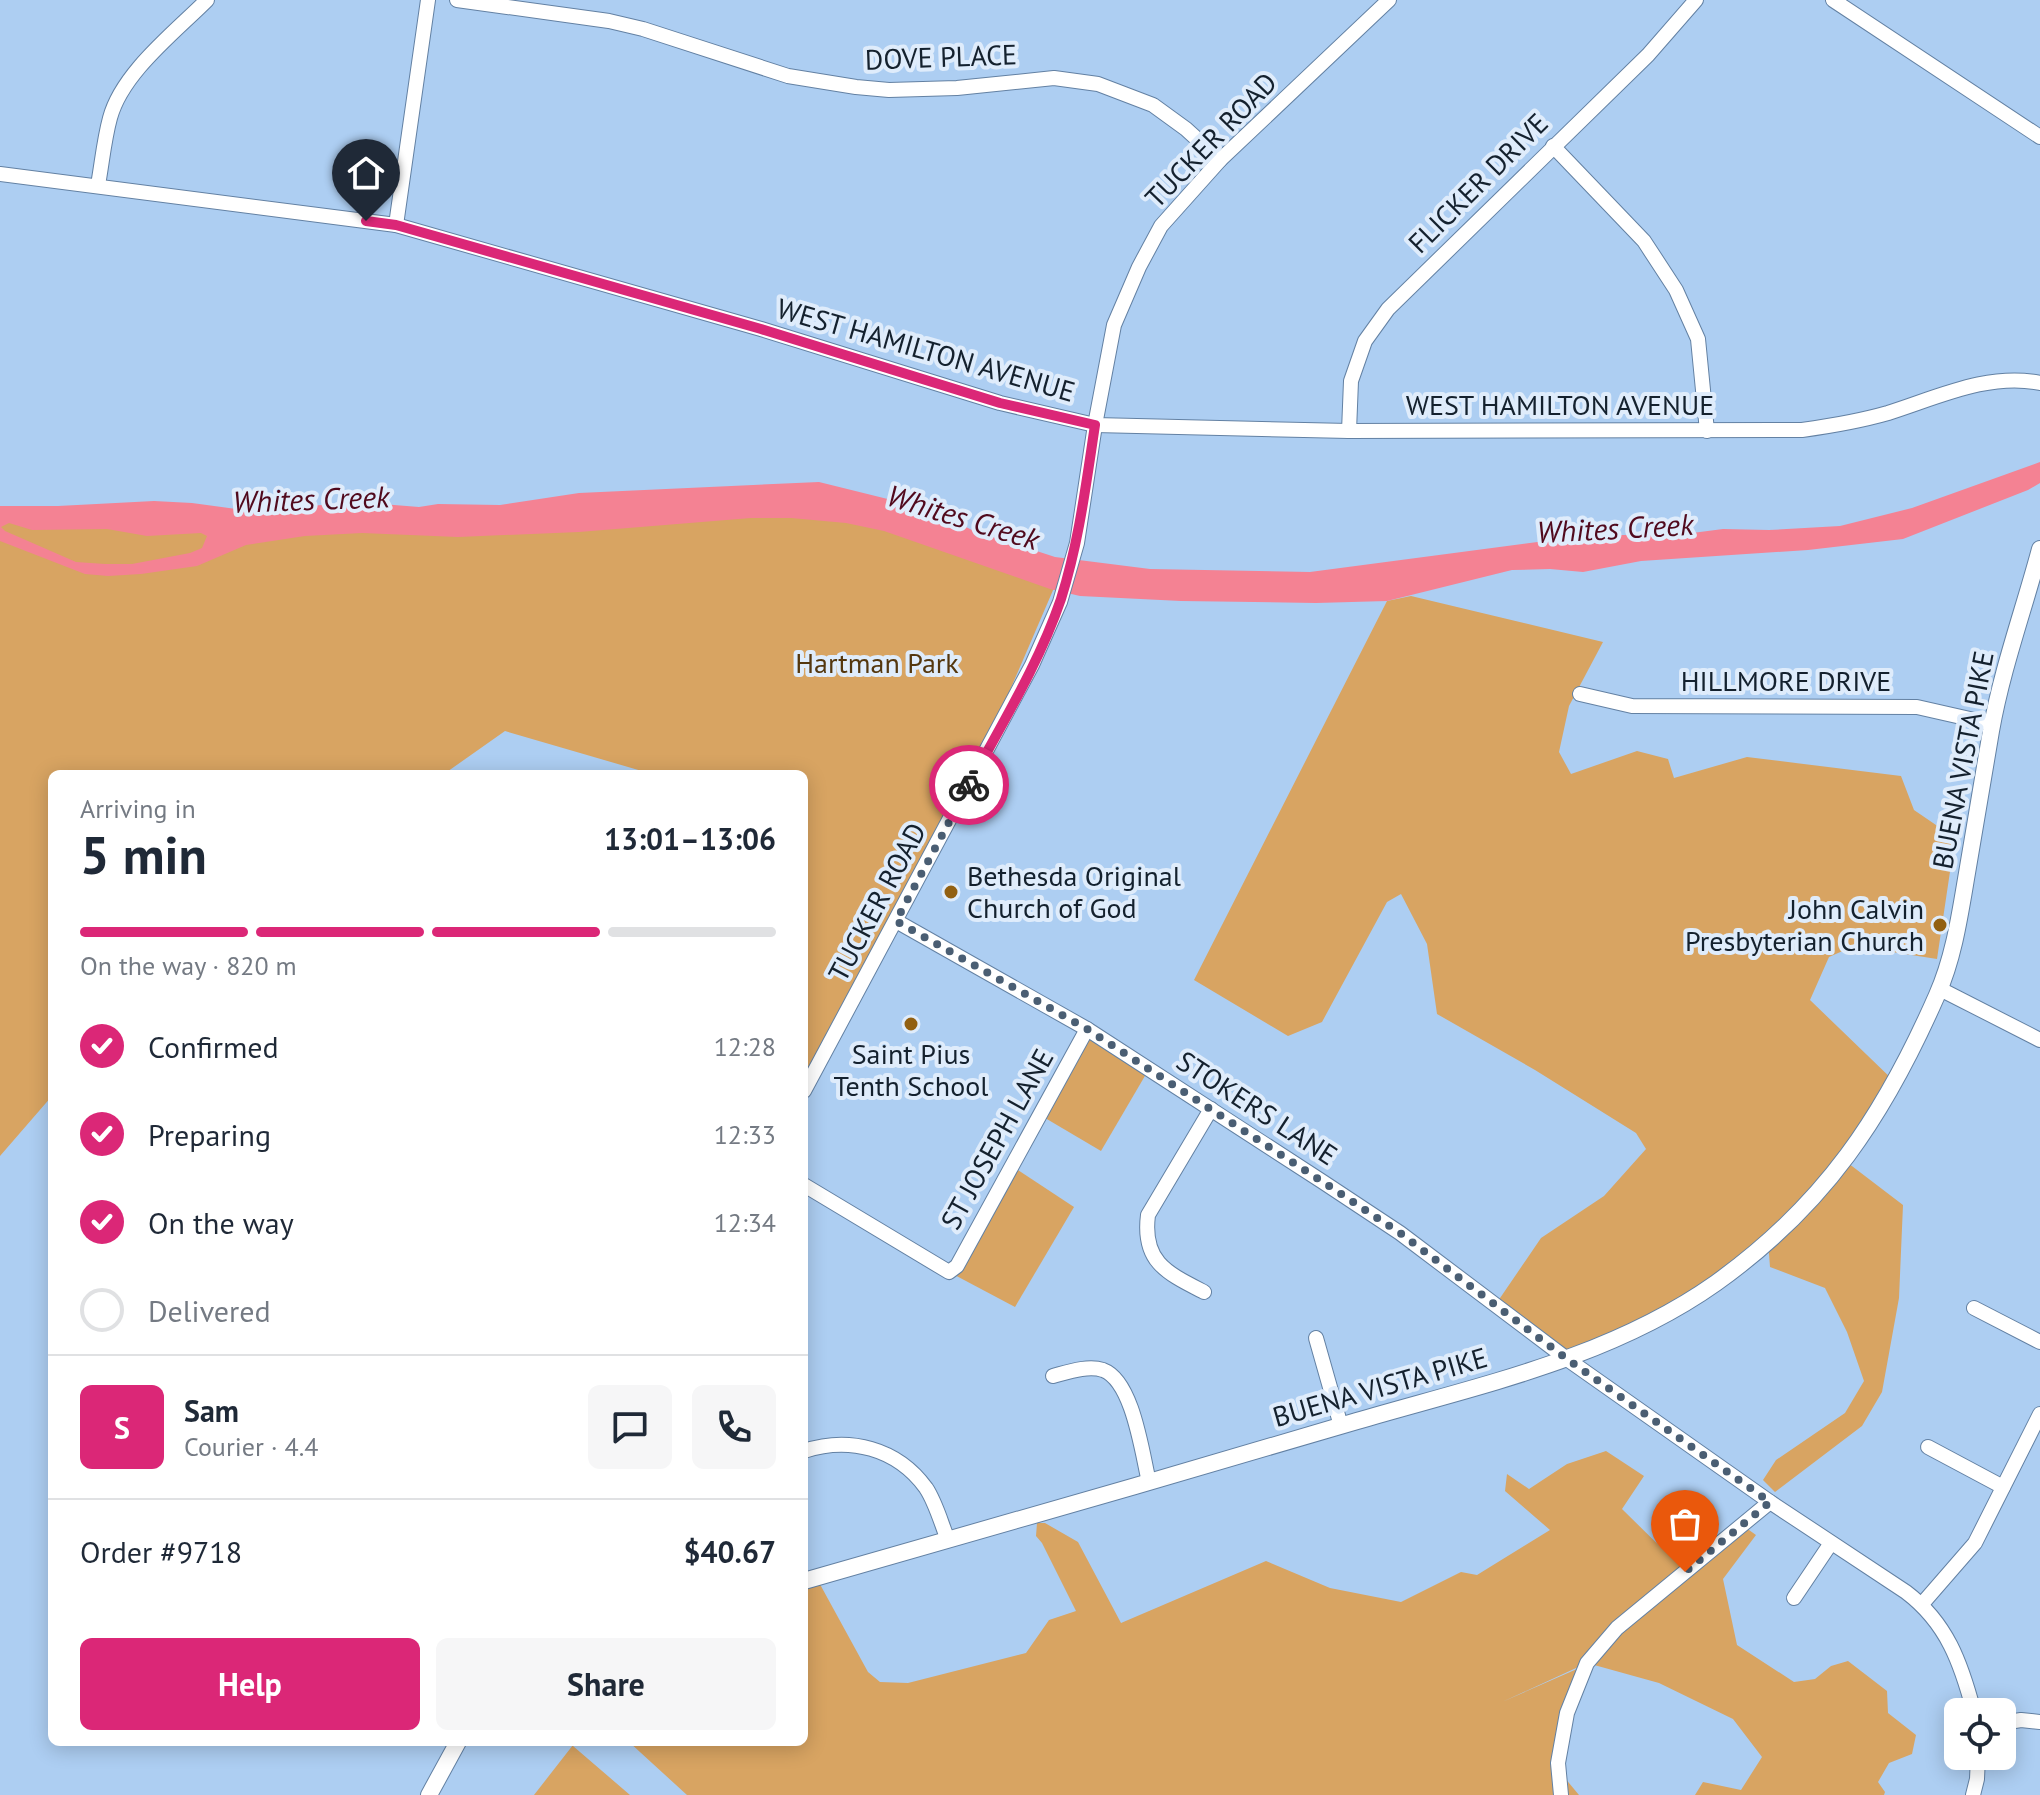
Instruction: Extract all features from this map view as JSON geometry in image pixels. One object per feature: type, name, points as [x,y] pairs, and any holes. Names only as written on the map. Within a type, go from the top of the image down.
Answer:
[{"type":"main road","name":"BUENA VISTA PIKE","points":[[808,1580],[1567,1359],[1667,1314],[1715,1283],[1769,1241],[1818,1194],[1871,1125],[1904,1066],[1940,989],[1957,934],[1992,724],[2037,573],[2040,549]]},
{"type":"main road","points":[[429,1795],[456,1746]]},
{"type":"street","points":[[98,185],[110,118],[118,97],[128,81],[207,0]]},
{"type":"street","points":[[396,225],[428,0]]},
{"type":"street","name":"DOVE PLACE","points":[[457,0],[609,21],[788,76],[856,87],[889,90],[957,88],[1054,78],[1098,84],[1153,105],[1220,160]]},
{"type":"street","name":"TUCKER ROAD","points":[[808,1084],[1032,665],[1060,602],[1077,543],[1114,325],[1139,267],[1161,226],[1220,160],[1389,0]]},
{"type":"street","name":"FLICKER DRIVE","points":[[1349,431],[1351,381],[1365,341],[1388,309],[1648,55],[1696,0]]},
{"type":"street","points":[[1833,0],[2040,137]]},
{"type":"street","points":[[1553,146],[1644,241],[1676,290],[1698,339],[1707,431]]},
{"type":"street","name":"WEST HAMILTON AVENUE","points":[[0,174],[396,225],[761,329],[1000,403],[1095,425],[1349,431],[1802,430],[1836,426],[1885,414],[1985,383],[2011,380],[2040,383]]},
{"type":"street","name":"HILLMORE DRIVE","points":[[1580,694],[1632,706],[1917,707],[1992,724]]},
{"type":"street","name":"STOKERS LANE","points":[[896,921],[1087,1029],[1400,1233],[1567,1359],[1922,1604],[1945,1633],[1970,1698]]},
{"type":"street","points":[[1940,989],[2040,1040]]},
{"type":"street","name":"ST JOSEPH LANE","points":[[808,1187],[949,1272],[957,1266],[1087,1029]]},
{"type":"street","points":[[1204,1292],[1172,1276],[1160,1266],[1150,1250],[1146,1233],[1148,1215],[1211,1109]]},
{"type":"street","points":[[1974,1308],[2040,1342]]},
{"type":"street","points":[[1316,1338],[1341,1426]]},
{"type":"street","points":[[1053,1376],[1084,1369],[1102,1370],[1116,1379],[1126,1392],[1149,1482]]},
{"type":"street","points":[[1922,1604],[1975,1543],[2040,1414]]},
{"type":"street","points":[[808,1450],[844,1442],[865,1446],[894,1460],[913,1473],[928,1491],[948,1540]]},
{"type":"street","points":[[1928,1447],[2003,1487]]},
{"type":"street","points":[[1561,1795],[1558,1763],[1567,1713],[1587,1663],[1617,1628],[1770,1502]]},
{"type":"street","points":[[1794,1598],[1831,1543]]},
{"type":"street","points":[[2016,1721],[2040,1722]]},
{"type":"street","points":[[1973,1795],[1977,1770]]},
{"type":"green space","name":"Hartman Park","points":[[645,507],[870,521],[1054,588],[998,718],[808,1074],[808,770],[638,770],[505,731],[450,770],[48,770],[48,1101],[0,1156],[0,519]]},
{"type":"green space","points":[[1411,596],[1603,642],[1569,706],[1559,752],[1571,774],[1637,751],[1668,759],[1674,778],[1747,757],[1901,776],[1914,810],[1955,838],[1937,959],[1854,946],[1829,957],[1810,1000],[1895,1082],[1844,1160],[1903,1205],[1899,1298],[1882,1392],[1862,1426],[1775,1492],[1763,1480],[1776,1460],[1845,1413],[1864,1381],[1847,1332],[1825,1288],[1770,1267],[1768,1241],[1715,1283],[1567,1359],[1496,1304],[1541,1238],[1604,1196],[1646,1149],[1636,1133],[1437,1014],[1427,944],[1401,894],[1387,902],[1322,1022],[1288,1036],[1194,980],[1387,601]]},
{"type":"green space","points":[[1087,1029],[1149,1069],[1101,1151],[1040,1115]]},
{"type":"green space","points":[[1012,1166],[1074,1207],[1015,1307],[949,1272]]},
{"type":"green space","points":[[1606,1451],[1644,1476],[1622,1509],[1685,1571],[1742,1525],[1756,1535],[1723,1579],[1737,1645],[1794,1682],[1815,1679],[1831,1666],[1848,1661],[1887,1691],[1888,1713],[1916,1735],[1912,1754],[1889,1763],[1878,1782],[1884,1795],[1695,1795],[1703,1782],[1741,1790],[1762,1757],[1733,1719],[1659,1683],[1587,1663],[1502,1702],[1586,1665],[1559,1771],[1579,1795],[687,1795],[633,1746],[808,1746],[808,1580],[816,1577],[868,1672],[880,1682],[908,1683],[1026,1653],[1049,1620],[1076,1611],[1036,1536],[1037,1523],[1045,1523],[1078,1542],[1121,1623],[1266,1561],[1330,1588],[1401,1602],[1461,1572],[1477,1575],[1550,1530],[1505,1491],[1507,1474],[1529,1489],[1567,1464]]},
{"type":"green space","points":[[573,1746],[630,1795],[534,1795]]},
{"type":"shaded area","points":[[2040,462],[2040,483],[2028,490],[1903,539],[1808,550],[1641,561],[1583,572],[1512,570],[1387,601],[1181,601],[1080,596],[1050,589],[884,531],[846,523],[791,518],[458,537],[362,533],[305,536],[246,545],[197,566],[108,576],[85,574],[0,541],[0,506],[154,501],[251,511],[357,502],[419,507],[438,504],[500,505],[579,493],[819,482],[932,510],[972,530],[1055,557],[1150,569],[1310,572],[1553,540],[1677,535],[1723,529],[1840,526],[1912,508]],"holes":[[[9,523],[32,530],[107,529],[147,536],[201,533],[207,536],[202,548],[190,553],[132,564],[105,564],[76,562],[1,527]]]},
{"type":"way so far","points":[[969,785],[896,921],[1087,1029],[1400,1233],[1567,1359],[1770,1502],[1685,1572]]},
{"type":"place","name":"Bethesda Original Church of God","points":[[951,892]]},
{"type":"place","name":"John Calvin Presbyterian Church","points":[[1940,925]]},
{"type":"place","name":"Saint Pius Tenth School","points":[[911,1024]]},
{"type":"route","points":[[366,221],[396,225],[761,329],[1000,403],[1095,425],[1077,543],[1060,602],[1032,665],[969,785]]},
{"type":"water label","name":"Whites Creek","points":[[311,500]]},
{"type":"water label","name":"Whites Creek","points":[[963,518]]},
{"type":"water label","name":"Whites Creek","points":[[1615,529]]}]
